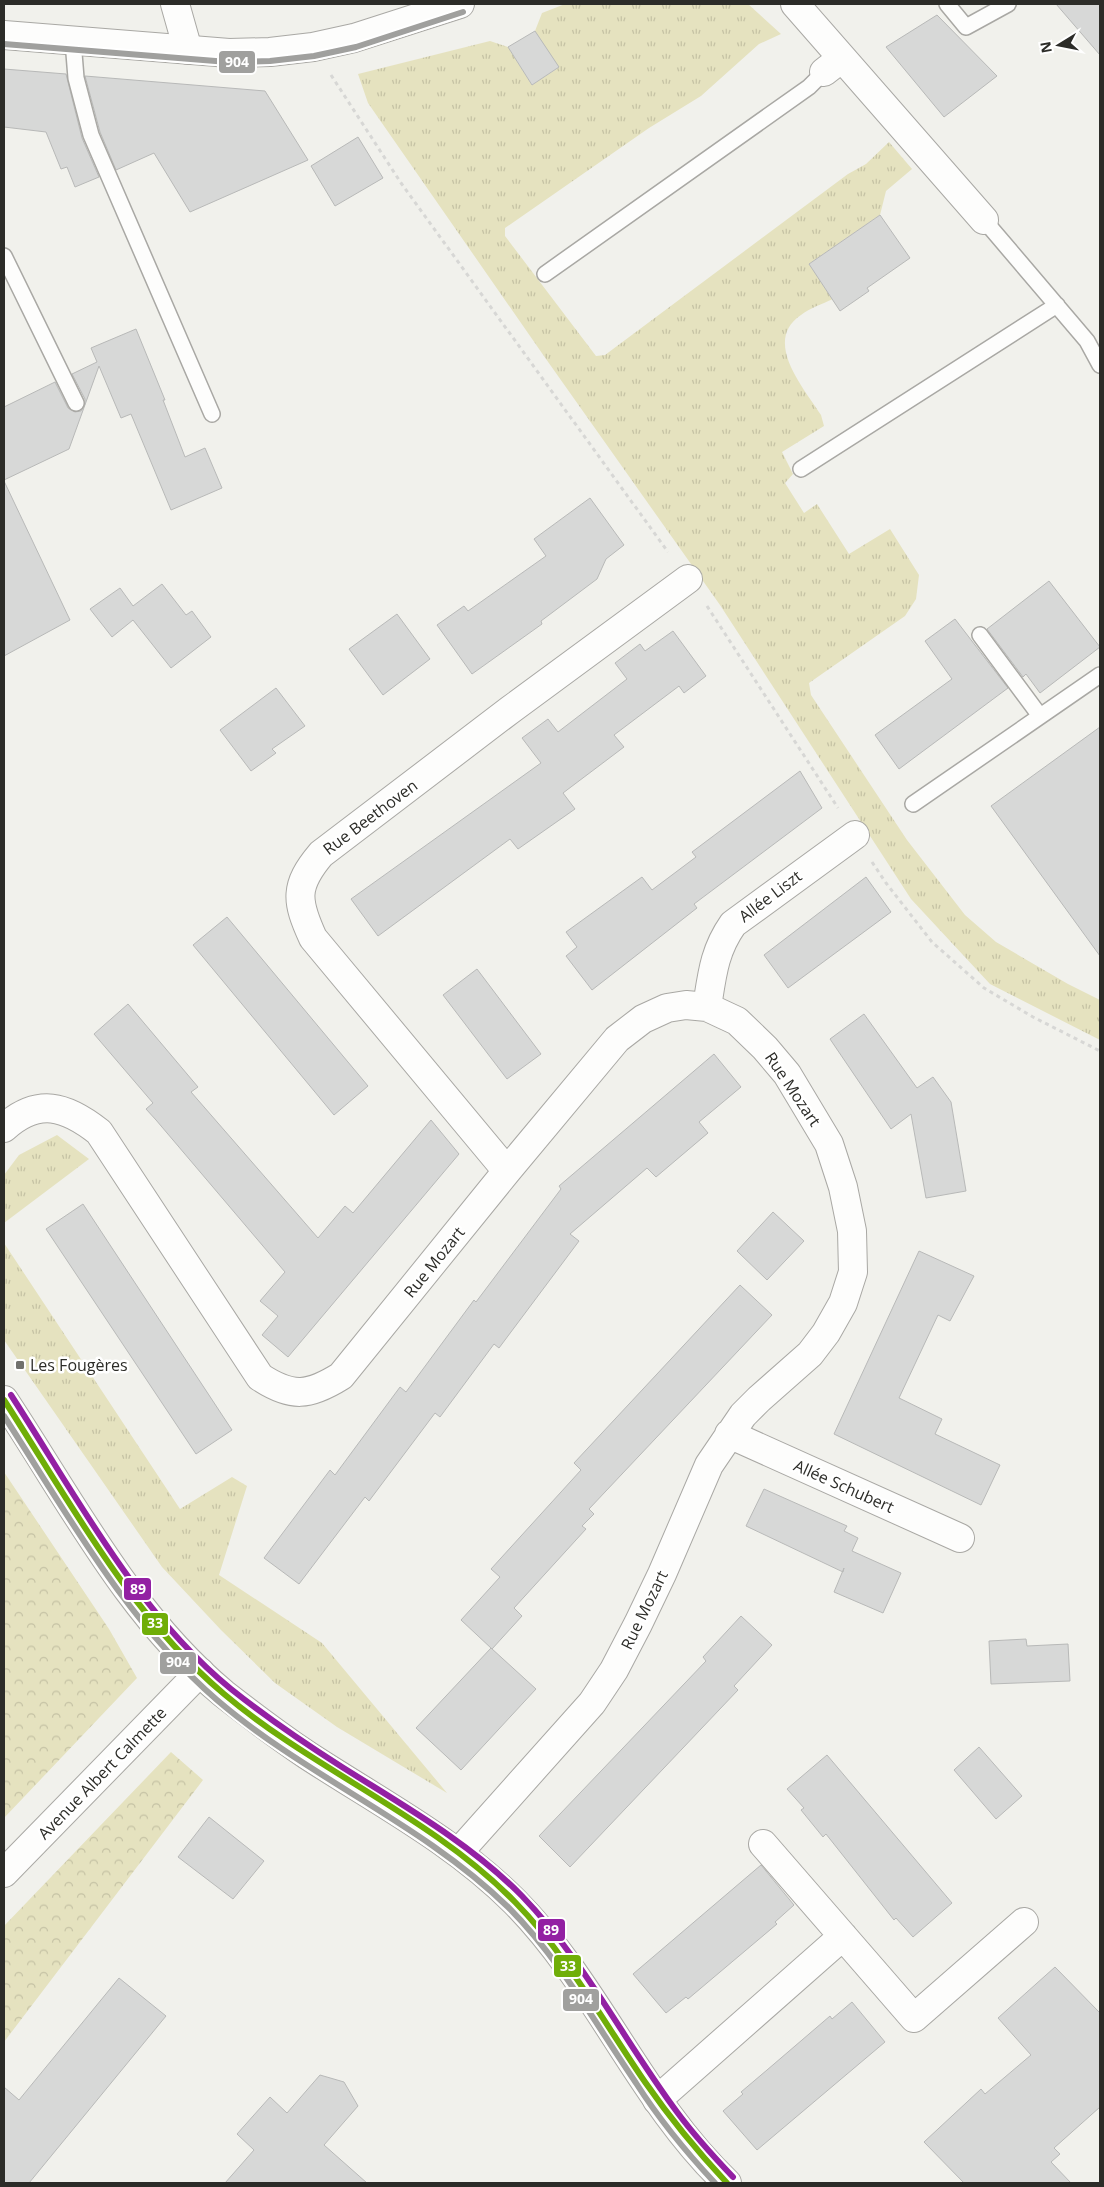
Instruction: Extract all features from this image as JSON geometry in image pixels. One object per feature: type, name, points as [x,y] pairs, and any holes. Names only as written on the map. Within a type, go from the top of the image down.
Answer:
[{"type":"street","points":[[175,4],[188,50]]},
{"type":"street","points":[[4,35],[188,50],[245,52],[313,47],[354,38],[460,4]]},
{"type":"street","points":[[795,4],[833,65],[984,220]]},
{"type":"street","name":"Rue Beethoven","points":[[507,1171],[312,938],[301,914],[300,888],[307,870],[321,854],[510,710],[688,580]]},
{"type":"street","name":"Allée Liszt","points":[[707,1007],[714,960],[723,938],[733,924],[855,835]]},
{"type":"street","name":"Rue Mozart","points":[[4,1128],[31,1110],[55,1108],[79,1116],[99,1132],[260,1377],[276,1388],[298,1393],[321,1388],[341,1376],[507,1171],[618,1039],[643,1019],[667,1008],[686,1005],[707,1007],[736,1021],[765,1048],[786,1074],[808,1108],[829,1144],[843,1186],[852,1231],[853,1272],[843,1303],[826,1333],[810,1354],[759,1398],[729,1434],[708,1465],[662,1574],[614,1670],[592,1703],[459,1852]]},
{"type":"street","points":[[4,1400],[110,1564],[141,1607],[200,1672],[261,1722],[305,1754],[427,1829],[459,1852],[496,1883],[543,1934],[572,1972],[657,2100],[688,2143],[727,2183]]},
{"type":"street","name":"Allée Schubert","points":[[729,1434],[960,1538]]},
{"type":"street","name":"Avenue Albert Calmette","points":[[4,1873],[200,1672]]},
{"type":"street","points":[[762,1844],[914,2018],[1024,1922]]},
{"type":"street","points":[[657,2100],[843,1936]]},
{"type":"lane","points":[[947,4],[966,26],[1008,4]]},
{"type":"lane","points":[[72,41],[76,78],[91,136],[212,414]]},
{"type":"lane","points":[[545,274],[809,87],[833,65]]},
{"type":"lane","points":[[984,220],[1087,341],[1100,365]]},
{"type":"lane","points":[[4,256],[76,403]]},
{"type":"lane","points":[[801,469],[1057,305]]},
{"type":"lane","points":[[980,635],[1040,716]]},
{"type":"lane","points":[[914,804],[1100,675]]},
{"type":"green space","points":[[565,4],[748,4],[781,34],[759,44],[701,96],[649,128],[505,228],[505,236],[596,356],[605,355],[848,174],[866,164],[889,142],[912,169],[886,191],[880,215],[809,264],[833,299],[801,315],[790,326],[785,338],[790,365],[821,415],[824,426],[782,452],[793,474],[785,483],[804,513],[817,504],[849,554],[890,529],[919,575],[916,599],[905,616],[809,683],[811,695],[907,840],[965,915],[996,942],[1068,984],[1100,1000],[1100,1040],[990,984],[911,899],[720,605],[368,103],[358,74],[490,41],[508,47],[532,85],[558,68],[535,31],[542,13]]},
{"type":"green space","points":[[57,1135],[89,1159],[4,1223],[4,1175],[19,1155]]},
{"type":"green space","points":[[4,1243],[180,1509],[232,1477],[247,1486],[219,1575],[322,1643],[447,1793],[337,1727],[275,1683],[221,1630],[162,1567],[4,1340]]},
{"type":"green space","points":[[4,1472],[109,1629],[137,1678],[4,1818]]},
{"type":"green space","points":[[171,1752],[203,1780],[4,2042],[4,1926]]},
{"type":"building","points":[[1056,4],[1100,4],[1100,55]]},
{"type":"building","points":[[937,15],[997,76],[944,117],[886,47]]},
{"type":"building","points":[[535,31],[559,67],[532,85],[508,47]]},
{"type":"building","points":[[4,69],[66,74],[82,138],[99,177],[75,187],[67,167],[61,169],[46,132],[4,127]]},
{"type":"building","points":[[85,76],[265,91],[308,160],[190,212],[154,153],[116,170],[100,132]]},
{"type":"building","points":[[358,137],[383,178],[335,206],[311,166]]},
{"type":"building","points":[[880,215],[910,258],[867,288],[869,291],[840,311],[809,264]]},
{"type":"building","points":[[136,329],[165,400],[163,400],[185,457],[205,448],[222,488],[171,510],[131,414],[121,418],[99,366],[69,449],[4,480],[4,407],[55,382],[68,408],[75,412],[81,411],[85,404],[85,399],[72,374],[97,362],[91,348]]},
{"type":"building","points":[[4,481],[70,620],[4,656]]},
{"type":"building","points":[[590,498],[624,545],[606,559],[597,579],[541,621],[542,624],[472,674],[437,625],[464,606],[468,611],[546,556],[534,539]]},
{"type":"building","points":[[1049,581],[1100,647],[1040,693],[1026,674],[1023,677],[987,629]]},
{"type":"building","points":[[162,584],[186,615],[192,611],[211,637],[171,668],[133,620],[112,637],[90,609],[120,588],[133,606]]},
{"type":"building","points":[[397,614],[430,659],[383,695],[349,649]]},
{"type":"building","points":[[955,619],[1008,688],[899,769],[875,735],[952,679],[925,641]]},
{"type":"building","points":[[673,631],[706,676],[684,693],[679,686],[614,735],[624,747],[563,793],[575,809],[518,849],[510,839],[378,936],[351,899],[541,763],[522,738],[548,719],[558,732],[627,679],[615,663],[640,644],[645,651]]},
{"type":"building","points":[[276,688],[305,726],[272,749],[276,753],[251,771],[220,730]]},
{"type":"building","points":[[1100,727],[1100,956],[991,806]]},
{"type":"building","points":[[800,771],[822,808],[694,904],[697,908],[592,990],[566,956],[577,947],[566,932],[642,877],[652,890],[696,857],[692,852]]},
{"type":"building","points":[[866,877],[891,912],[788,988],[764,955]]},
{"type":"building","points":[[227,917],[368,1086],[334,1115],[193,945]]},
{"type":"building","points":[[477,969],[541,1054],[507,1079],[443,995]]},
{"type":"building","points":[[128,1004],[198,1087],[191,1092],[318,1238],[345,1206],[353,1213],[431,1120],[459,1154],[288,1357],[262,1335],[278,1316],[260,1301],[285,1272],[146,1109],[153,1103],[94,1034]]},
{"type":"building","points":[[864,1014],[917,1088],[933,1077],[951,1102],[966,1191],[926,1198],[911,1114],[891,1129],[830,1039]]},
{"type":"building","points":[[714,1054],[741,1087],[699,1122],[708,1133],[656,1177],[647,1168],[570,1234],[579,1241],[499,1348],[494,1344],[440,1417],[435,1413],[369,1501],[365,1497],[299,1584],[264,1558],[330,1470],[335,1475],[400,1387],[406,1392],[474,1300],[476,1302],[561,1189],[559,1186]]},
{"type":"building","points":[[83,1204],[232,1430],[196,1454],[46,1229]]},
{"type":"building","points":[[773,1212],[804,1241],[767,1280],[737,1251]]},
{"type":"building","points":[[919,1251],[974,1276],[950,1321],[938,1315],[899,1398],[942,1419],[935,1434],[1000,1465],[981,1505],[834,1434]]},
{"type":"building","points":[[740,1285],[772,1315],[589,1509],[594,1514],[582,1526],[586,1529],[514,1608],[522,1616],[492,1649],[461,1620],[500,1577],[491,1569],[581,1470],[574,1463]]},
{"type":"building","points":[[764,1489],[847,1526],[844,1531],[858,1538],[852,1551],[901,1573],[883,1613],[834,1592],[842,1572],[746,1526]]},
{"type":"building","points":[[741,1616],[772,1645],[734,1686],[738,1690],[570,1867],[539,1836],[706,1661],[703,1657]]},
{"type":"building","points":[[1026,1639],[1027,1646],[1068,1644],[1070,1681],[991,1684],[989,1641]]},
{"type":"building","points":[[491,1648],[536,1689],[461,1770],[416,1728]]},
{"type":"building","points":[[979,1747],[1022,1796],[996,1819],[954,1770]]},
{"type":"building","points":[[827,1755],[952,1903],[913,1937],[896,1918],[894,1920],[826,1834],[823,1837],[801,1810],[804,1808],[787,1789]]},
{"type":"building","points":[[209,1817],[264,1861],[233,1899],[178,1857]]},
{"type":"building","points":[[761,1865],[794,1905],[775,1922],[777,1924],[688,1999],[686,1997],[666,2013],[633,1974]]},
{"type":"building","points":[[1055,1967],[1100,2013],[1100,2107],[1054,2148],[1060,2154],[1051,2162],[1071,2183],[964,2183],[924,2142],[981,2089],[985,2094],[1031,2055],[998,2018]]},
{"type":"building","points":[[119,1978],[166,2016],[29,2183],[4,2183],[4,2087],[19,2100]]},
{"type":"building","points":[[852,2002],[885,2042],[757,2150],[723,2111],[743,2094],[741,2092],[830,2016],[832,2019]]},
{"type":"building","points":[[320,2075],[344,2082],[358,2106],[324,2145],[367,2183],[225,2183],[254,2150],[237,2134],[270,2097],[287,2113]]},
{"type":"transit line","name":"904","points":[[4,44],[228,62],[270,61],[314,56],[356,47],[463,12]]},
{"type":"transit line","name":"89","points":[[11,1395],[110,1551],[137,1589],[197,1658],[231,1689],[271,1720],[459,1842],[522,1896],[565,1947],[677,2112],[733,2177]]},
{"type":"transit line","name":"33","points":[[4,1400],[78,1517],[130,1593],[190,1663],[259,1722],[447,1844],[515,1902],[534,1922],[568,1966],[664,2108],[727,2183]]},
{"type":"transit line","name":"904","points":[[4,1416],[100,1566],[126,1602],[184,1669],[217,1700],[252,1728],[439,1850],[475,1877],[508,1907],[560,1969],[663,2122],[715,2183]]},
{"type":"place","name":"Les Fougères","points":[[20,1365]]}]
